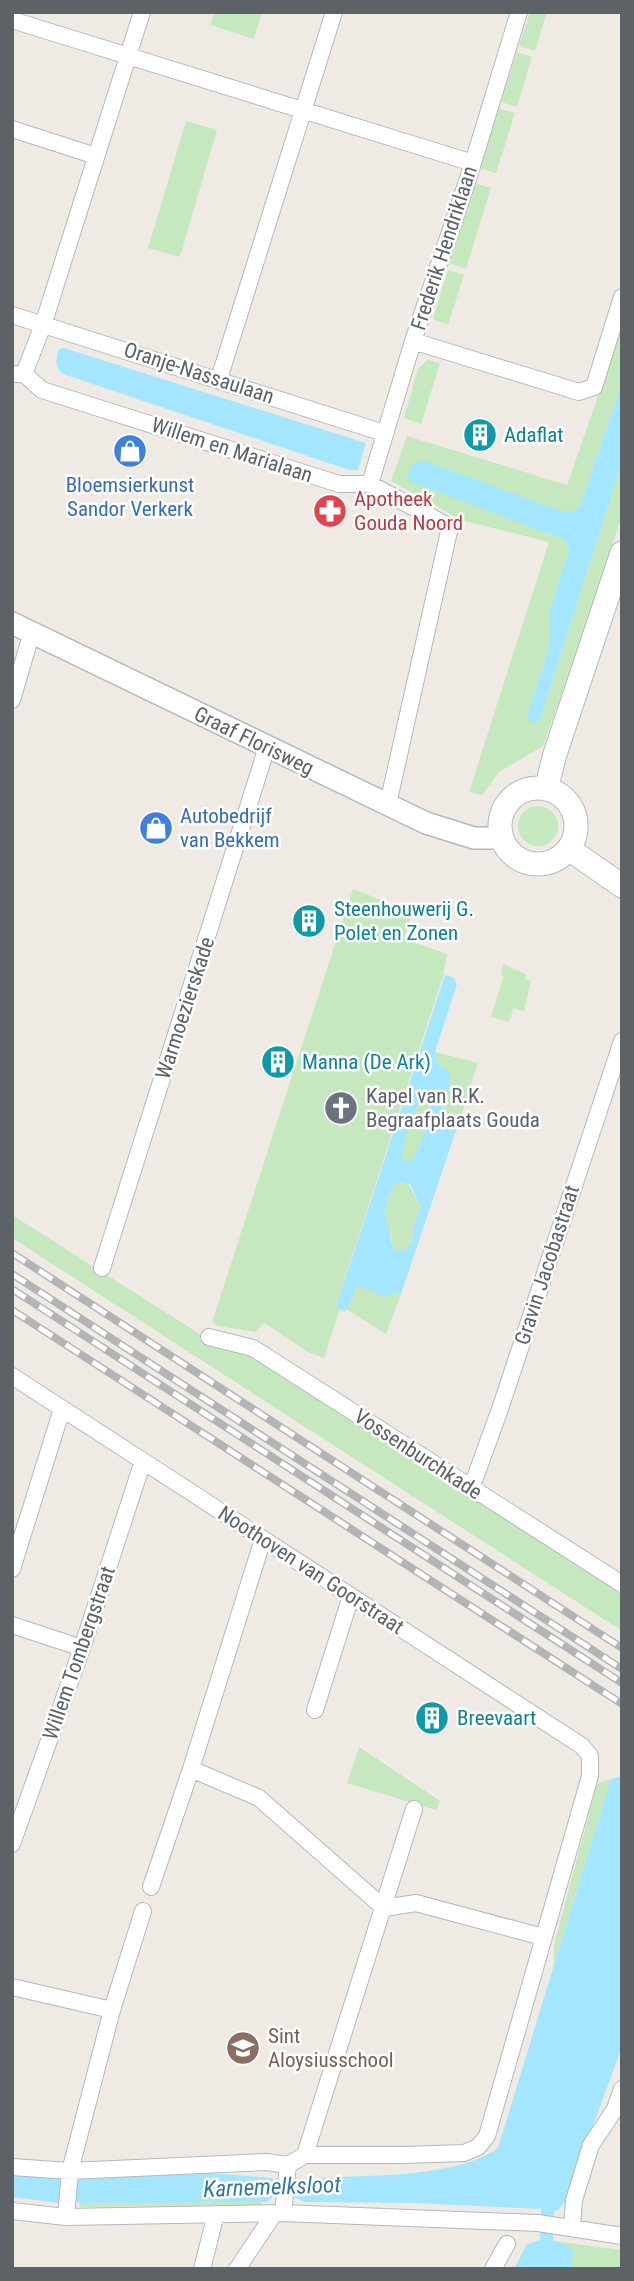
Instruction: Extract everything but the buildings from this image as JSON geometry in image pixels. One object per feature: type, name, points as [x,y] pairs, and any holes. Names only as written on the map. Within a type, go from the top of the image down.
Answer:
[{"type":"main road","points":[[546,789],[555,754],[622,553]]},
{"type":"main road","points":[[546,789],[560,795],[574,813],[576,828],[569,849],[563,855],[548,863],[532,864],[510,852],[502,838],[500,818],[510,801],[527,790],[546,789]]},
{"type":"main road","points":[[569,849],[622,886]]},
{"type":"street","points":[[18,374],[43,325],[142,12]]},
{"type":"street","points":[[219,379],[334,12]]},
{"type":"street","name":"Frederik Hendriklaan","points":[[370,484],[519,12]]},
{"type":"street","points":[[12,20],[473,163]]},
{"type":"street","points":[[12,129],[96,156]]},
{"type":"street","points":[[413,341],[579,392],[594,387],[622,297]]},
{"type":"street","name":"Oranje-Nassaulaan","points":[[12,315],[384,433]]},
{"type":"street","name":"Willem en Marialaan","points":[[18,374],[42,390],[339,484],[370,484],[450,527],[388,804]]},
{"type":"street","name":"Graaf Florisweg","points":[[12,623],[426,823],[474,838],[502,838]]},
{"type":"street","points":[[12,700],[32,632]]},
{"type":"street","name":"Warmoezierskade","points":[[102,1268],[267,747]]},
{"type":"street","name":"Gravin Jacobastraat","points":[[471,1489],[622,1041]]},
{"type":"street","name":"Vossenburchkade","points":[[209,1337],[253,1348],[622,1584]]},
{"type":"street","name":"Noothoven van Goorstraat","points":[[12,1376],[582,1746],[590,1756],[590,1776],[543,1937]]},
{"type":"street","points":[[12,1569],[62,1409]]},
{"type":"street","name":"Willem Tombergstraat","points":[[12,1844],[82,1648],[144,1461]]},
{"type":"street","points":[[151,1887],[263,1539]]},
{"type":"street","points":[[315,1710],[351,1596]]},
{"type":"street","points":[[12,1625],[82,1648]]},
{"type":"street","points":[[191,1769],[260,1798],[384,1908]]},
{"type":"street","points":[[305,2155],[414,1810]]},
{"type":"street","points":[[12,2167],[69,2186],[267,2162],[288,2165],[305,2155],[428,2154],[464,2152],[478,2147],[487,2136],[543,1937],[416,1903],[384,1908]]},
{"type":"street","points":[[66,2217],[69,2186],[113,2010],[143,1911]]},
{"type":"street","points":[[12,1987],[113,2010]]},
{"type":"street","points":[[564,2227],[591,2146],[615,2109],[622,2089]]},
{"type":"street","points":[[237,2269],[282,2202],[288,2165]]},
{"type":"street","points":[[12,2211],[66,2217],[216,2214],[282,2202],[538,2223],[622,2236]]},
{"type":"street","points":[[202,2269],[216,2214]]},
{"type":"street","points":[[493,2269],[506,2244]]},
{"type":"green space","points":[[215,12],[262,12],[254,39],[210,25]]},
{"type":"green space","points":[[530,12],[547,12],[535,51],[519,46]]},
{"type":"green space","points":[[517,52],[532,57],[517,107],[501,102]]},
{"type":"green space","points":[[499,108],[515,113],[496,173],[480,168]]},
{"type":"green space","points":[[186,121],[217,130],[180,257],[148,248]]},
{"type":"green space","points":[[475,183],[491,188],[466,269],[449,263]]},
{"type":"green space","points":[[448,270],[464,275],[448,325],[433,319]]},
{"type":"green space","points":[[622,328],[622,382],[580,506],[572,512],[564,513],[547,534],[564,540],[569,550],[549,613],[550,644],[528,713],[536,723],[540,719],[622,462],[622,514],[589,619],[543,746],[499,772],[482,795],[469,792],[549,542],[461,520],[391,481],[407,436],[567,485]]},
{"type":"green space","points":[[427,360],[440,363],[421,424],[404,418],[418,369]]},
{"type":"green space","points":[[538,806],[546,807],[552,812],[557,818],[557,834],[552,840],[546,845],[538,846],[530,845],[524,840],[519,834],[518,826],[519,818],[524,812],[530,807]]},
{"type":"green space","points":[[353,889],[412,912],[404,939],[447,954],[443,976],[336,1306],[340,1309],[324,1358],[310,1353],[264,1323],[256,1332],[218,1326],[212,1322]]},
{"type":"green space","points":[[503,964],[526,974],[525,979],[531,981],[524,1011],[513,1008],[509,1022],[491,1017],[503,978]]},
{"type":"green space","points":[[435,1052],[478,1063],[460,1119],[443,1110],[446,1093]]},
{"type":"green space","points":[[423,1098],[430,1101],[424,1133],[411,1161],[403,1161],[407,1130],[419,1100]]},
{"type":"green space","points":[[407,1181],[421,1208],[409,1247],[397,1251],[392,1245],[390,1228],[385,1222],[386,1203],[394,1185]]},
{"type":"green space","points":[[12,1215],[222,1348],[248,1351],[622,1588],[622,1631],[12,1238]]},
{"type":"green space","points":[[360,1284],[384,1297],[401,1294],[386,1334],[346,1309]]},
{"type":"green space","points":[[359,1747],[440,1801],[436,1810],[347,1783]]},
{"type":"green space","points":[[611,1779],[554,1964],[554,1945],[597,1784]]},
{"type":"green space","points":[[218,2200],[262,2202],[262,2205],[80,2207],[79,2203]]},
{"type":"green space","points":[[553,2241],[622,2250],[622,2269],[571,2269],[574,2250]]},
{"type":"water","points":[[64,348],[366,443],[358,470],[349,470],[66,375],[56,365],[59,349]]},
{"type":"water","points":[[622,382],[622,462],[540,719],[536,723],[529,721],[528,713],[550,644],[549,613],[569,550],[568,545],[563,539],[412,482],[407,477],[412,465],[424,461],[564,512],[572,512],[580,506]]},
{"type":"water","points":[[445,975],[453,977],[457,984],[435,1052],[439,1066],[450,1072],[443,1110],[460,1119],[401,1294],[384,1297],[358,1285],[345,1312],[336,1307]],"holes":[[[423,1098],[431,1101],[424,1133],[414,1157],[411,1161],[403,1161],[408,1128]],[[402,1182],[410,1184],[421,1208],[410,1244],[397,1251],[391,1240],[385,1212],[394,1185]]]},
{"type":"water","name":"Karnemelksloot","points":[[622,1776],[622,2047],[565,2202],[554,2211],[553,2241],[574,2250],[571,2269],[514,2269],[527,2244],[540,2240],[541,2209],[414,2203],[305,2202],[275,2195],[267,2202],[79,2203],[73,2199],[74,2187],[79,2179],[211,2173],[272,2178],[276,2183],[298,2185],[306,2179],[432,2171],[457,2166],[498,2148],[611,1779]]},
{"type":"water","points":[[12,2175],[60,2178],[63,2186],[60,2203],[12,2197]]},
{"type":"railway","points":[[12,1253],[622,1648]]},
{"type":"railway","points":[[12,1274],[622,1669]]},
{"type":"railway","points":[[12,1289],[622,1683]]},
{"type":"railway","points":[[12,1310],[622,1704]]},
{"type":"place","name":"Adaflat","points":[[480,435]]},
{"type":"place","name":"Bloemsierkunst Sandor Verkerk","points":[[130,451]]},
{"type":"place","name":"Apotheek Gouda Noord","points":[[330,511]]},
{"type":"place","name":"Autobedrijf van Bekkem","points":[[156,828]]},
{"type":"place","name":"Steenhouwerij G. Polet en Zonen","points":[[309,921]]},
{"type":"place","name":"Manna (De Ark)","points":[[278,1062]]},
{"type":"place","name":"Kapel van R.K. Begraafplaats Gouda","points":[[341,1108]]},
{"type":"place","name":"Breevaart","points":[[432,1718]]},
{"type":"place","name":"Sint Aloysiusschool","points":[[243,2048]]}]
